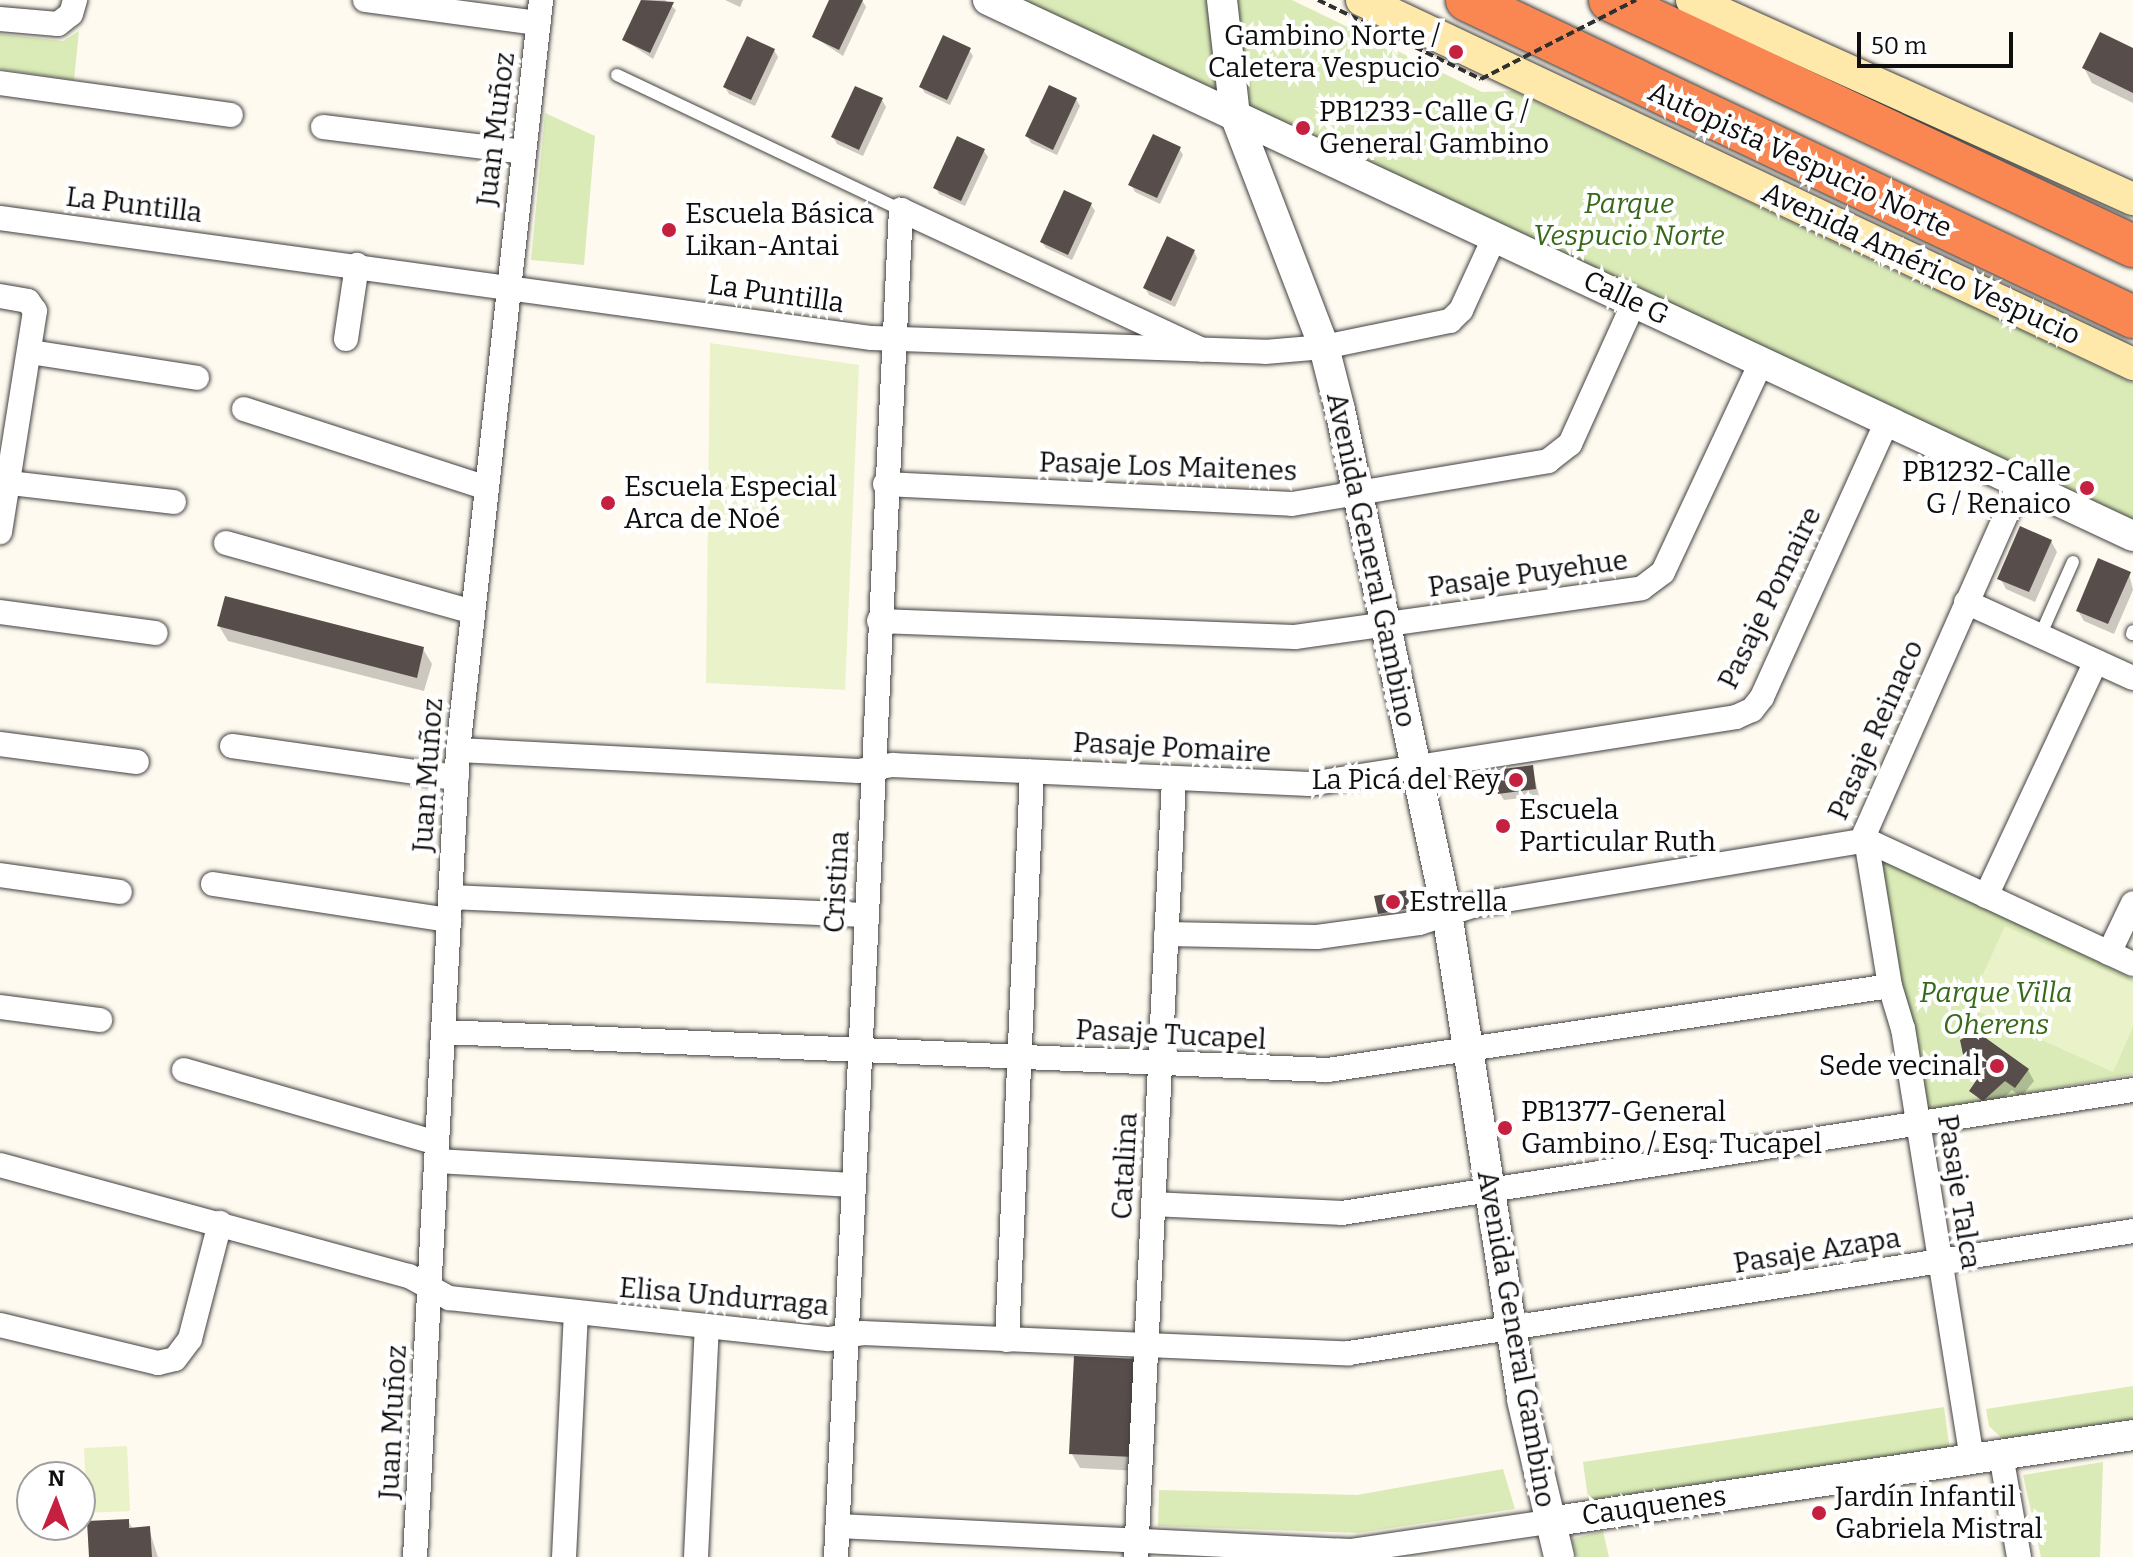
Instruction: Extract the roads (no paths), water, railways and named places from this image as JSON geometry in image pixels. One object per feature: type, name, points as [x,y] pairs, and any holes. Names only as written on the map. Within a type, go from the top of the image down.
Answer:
[{"type":"highway","name":"Autopista Vespucio Norte","points":[[1467,0],[2133,317]]},
{"type":"highway","points":[[1610,0],[2133,246]]},
{"type":"main road","name":"Avenida Américo Vespucio","points":[[1362,0],[2133,364]]},
{"type":"main road","points":[[1692,0],[2133,199]]},
{"type":"street","points":[[0,19],[58,24],[71,14],[75,0]]},
{"type":"street","points":[[365,0],[540,12]]},
{"type":"street","name":"Calle G","points":[[988,0],[2133,536]]},
{"type":"street","name":"Avenida General Gambino","points":[[1222,0],[1235,115],[1324,347],[1357,493],[1447,913],[1471,1050],[1488,1190],[1510,1329],[1549,1522],[1559,1557]]},
{"type":"street","name":"Juan Muñoz","points":[[415,1557],[458,750],[470,611],[540,12]]},
{"type":"street","points":[[0,83],[231,115]]},
{"type":"street","points":[[323,127],[523,152]]},
{"type":"street","points":[[901,210],[1202,350]]},
{"type":"street","name":"Cristina","points":[[836,1557],[891,338],[901,210]]},
{"type":"street","name":"La Puntilla","points":[[0,218],[891,338],[1202,350],[1324,347],[1456,317],[1495,236]]},
{"type":"street","points":[[346,339],[357,265]]},
{"type":"street","points":[[0,296],[33,305],[30,352],[0,532]]},
{"type":"street","name":"Pasaje Los Maitenes","points":[[885,484],[1307,503],[1560,456],[1570,444],[1634,302]]},
{"type":"street","points":[[30,352],[197,378]]},
{"type":"street","name":"Pasaje Puyehue","points":[[879,621],[1271,638],[1321,635],[1655,583],[1761,363]]},
{"type":"street","points":[[244,409],[484,487]]},
{"type":"street","name":"Pasaje Pomaire","points":[[458,750],[872,769],[893,765],[1309,784],[1736,717],[1752,710],[1887,422]]},
{"type":"street","points":[[10,483],[174,502]]},
{"type":"street","name":"Pasaje Reinaco","points":[[1166,934],[1317,937],[1419,923],[1447,913],[1866,840],[1868,818],[2020,484]]},
{"type":"street","points":[[226,543],[470,611]]},
{"type":"street","points":[[1966,602],[2133,678]]},
{"type":"street","points":[[0,612],[156,633]]},
{"type":"street","points":[[1986,896],[2096,661]]},
{"type":"street","points":[[0,744],[137,762]]},
{"type":"street","points":[[232,746],[457,778]]},
{"type":"street","points":[[1007,1340],[1032,772]]},
{"type":"street","name":"Catalina","points":[[1136,1549],[1174,779]]},
{"type":"street","points":[[1866,840],[2133,964]]},
{"type":"street","name":"Pasaje Talca","points":[[1866,840],[1890,986],[1918,1122],[1940,1262],[1986,1457],[2019,1557]]},
{"type":"street","points":[[0,875],[120,892]]},
{"type":"street","points":[[213,884],[450,908],[865,915]]},
{"type":"street","points":[[2109,953],[2133,903]]},
{"type":"street","name":"Pasaje Tucapel","points":[[443,1032],[1328,1070],[1890,986]]},
{"type":"street","points":[[0,1007],[100,1020]]},
{"type":"street","points":[[184,1070],[437,1152],[853,1185]]},
{"type":"street","points":[[1153,1204],[1330,1214],[2133,1090]]},
{"type":"street","name":"Elisa Undurraga","points":[[0,1165],[409,1276],[449,1298],[576,1313],[846,1337],[1349,1353],[1510,1329]]},
{"type":"street","points":[[0,1325],[158,1363],[175,1359],[190,1339],[220,1223]]},
{"type":"street","name":"Pasaje Azapa","points":[[1510,1329],[2133,1231]]},
{"type":"street","points":[[564,1557],[576,1313]]},
{"type":"street","points":[[696,1557],[707,1326]]},
{"type":"street","name":"Cauquenes","points":[[838,1526],[1000,1546],[1269,1552],[1402,1551],[1549,1522],[2133,1435]]},
{"type":"lane","points":[[617,75],[901,210]]},
{"type":"lane","points":[[2040,636],[2073,562]]},
{"type":"place","name":"Gambino Norte / Caletera Vespucio","points":[[1456,52]]},
{"type":"place","name":"PB1233-Calle G / General Gambino","points":[[1303,128]]},
{"type":"place","name":"Escuela Básica Likan-Antai","points":[[669,230]]},
{"type":"place","name":"PB1232-Calle G / Renaico","points":[[2087,488]]},
{"type":"place","name":"Escuela Especial Arca de Noé","points":[[608,503]]},
{"type":"place","name":"La Picá del Rey","points":[[1516,780]]},
{"type":"place","name":"Escuela Particular Ruth","points":[[1503,826]]},
{"type":"place","name":"Estrella","points":[[1393,902]]},
{"type":"place","name":"Sede vecinal","points":[[1997,1066]]},
{"type":"place","name":"PB1377-General Gambino / Esq. Tucapel","points":[[1505,1128]]},
{"type":"place","name":"Jardín Infantil Gabriela Mistral","points":[[1819,1513]]},
{"type":"park label","name":"Parque Vespucio Norte","points":[[1629,220]]},
{"type":"park label","name":"Parque Villa Oherens","points":[[1996,1009]]}]
